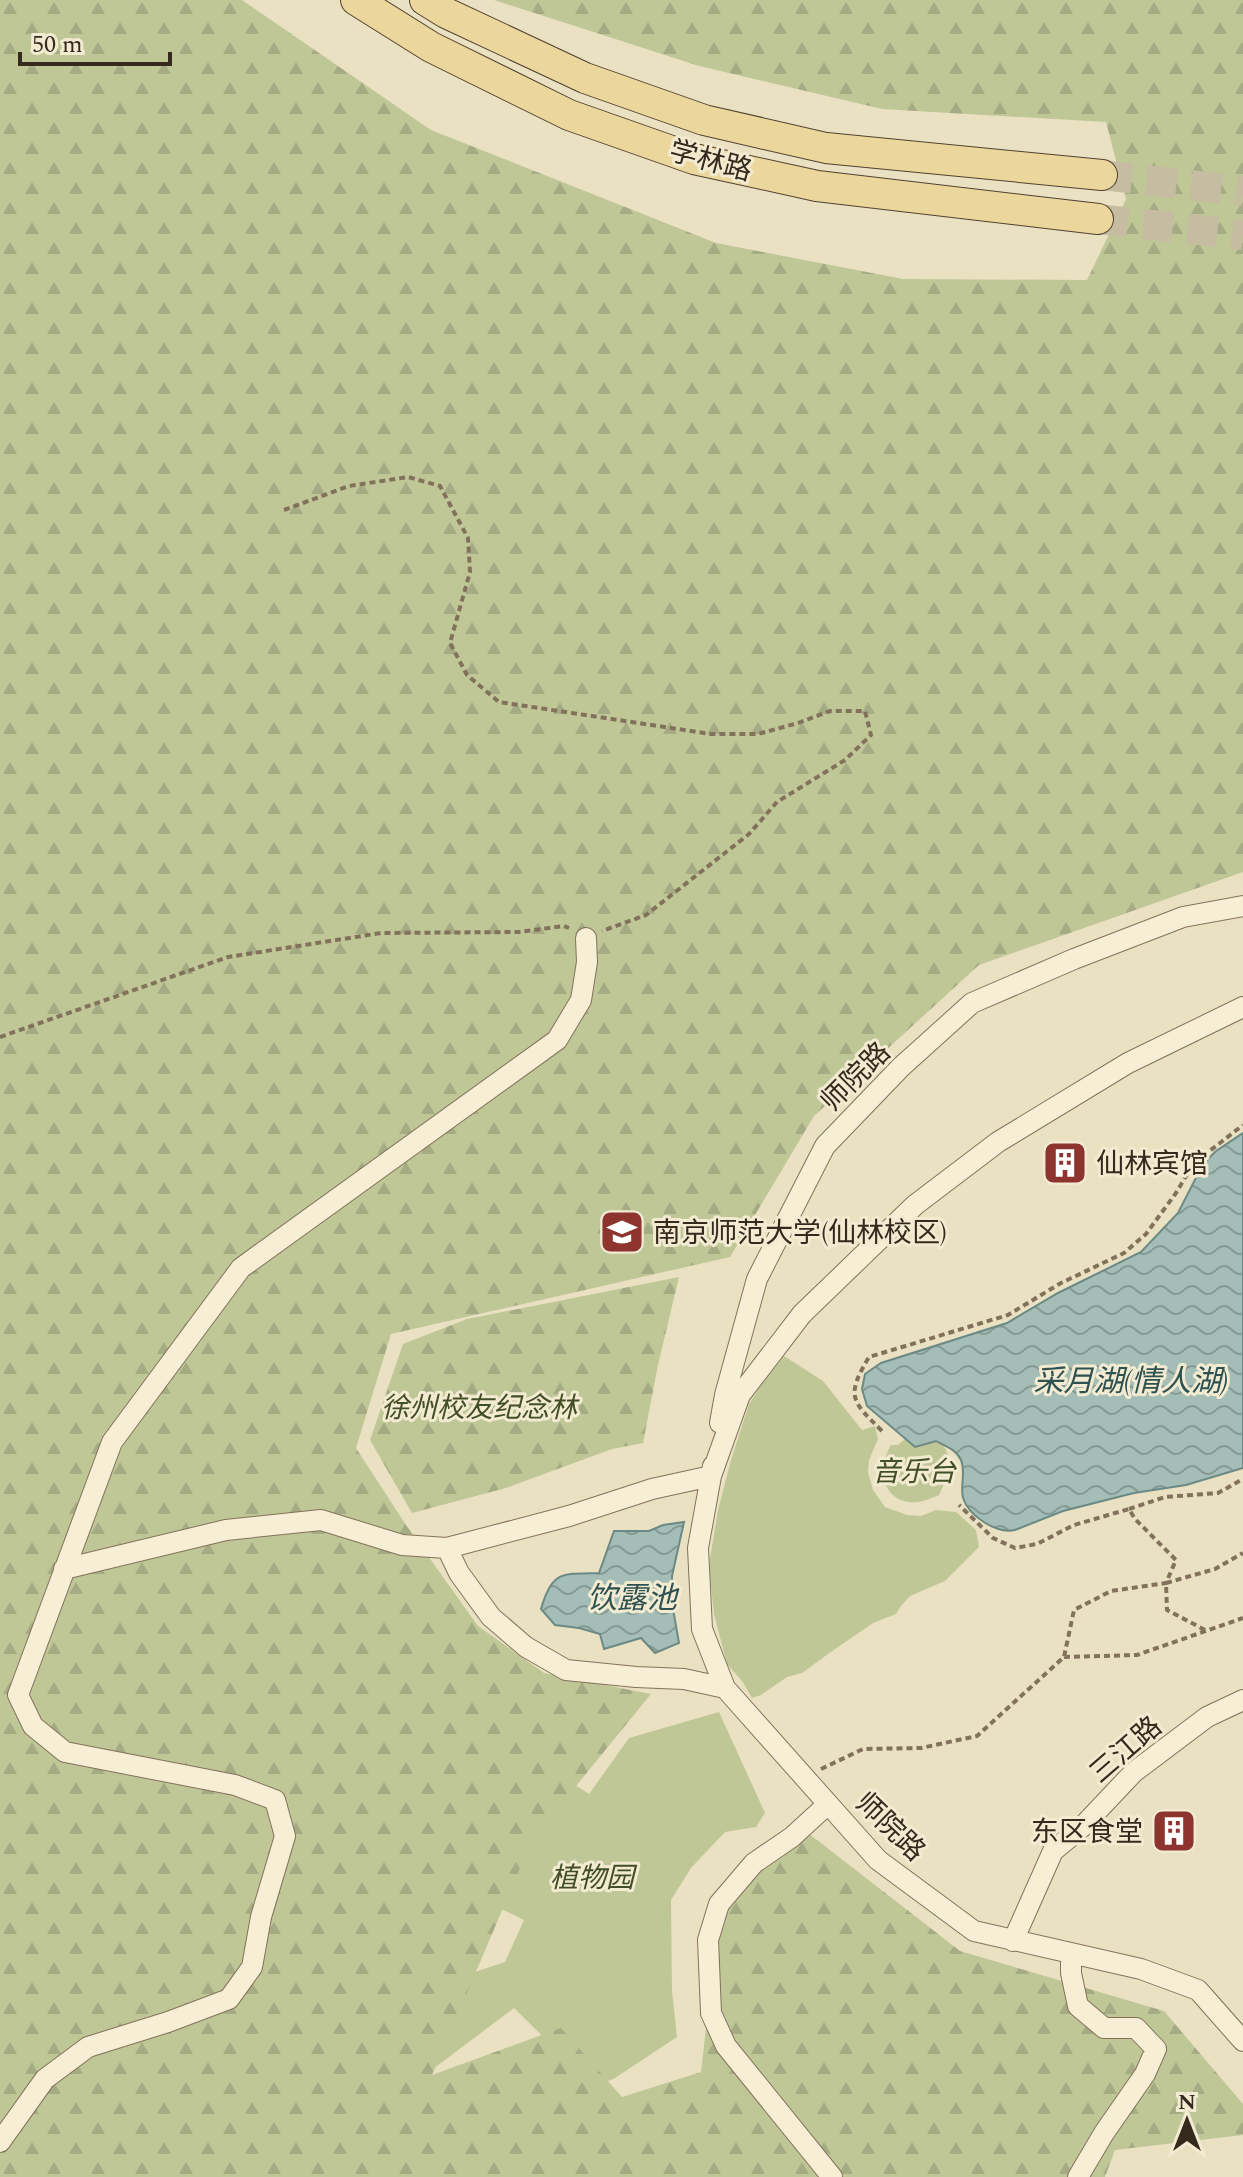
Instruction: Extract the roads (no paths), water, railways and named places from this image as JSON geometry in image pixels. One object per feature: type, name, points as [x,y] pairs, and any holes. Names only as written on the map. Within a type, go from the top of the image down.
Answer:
[{"type":"main road","name":"学林路","points":[[356,0],[431,47],[569,115],[694,159],[817,186],[1098,219]]},
{"type":"main road","name":"学林路","points":[[425,0],[446,13],[585,78],[704,120],[826,148],[1102,175]]},
{"type":"street","name":"师院路","points":[[1243,906],[1183,917],[972,1003],[901,1067],[825,1146],[757,1279],[725,1395],[698,1548],[702,1629],[725,1688],[878,1860],[974,1931],[1141,1969],[1198,1990],[1243,2041]]},
{"type":"street","points":[[0,2142],[45,2079],[88,2047],[229,1999],[252,1967],[261,1917],[285,1836],[275,1800],[235,1785],[65,1752],[33,1726],[18,1695],[112,1442],[241,1268],[557,1040],[581,1000],[587,962],[586,938]]},
{"type":"street","name":"师院路","points":[[711,1476],[740,1395],[802,1314],[915,1205],[998,1142],[1128,1063],[1243,1007]]},
{"type":"street","points":[[64,1569],[226,1530],[321,1520],[402,1545],[447,1548],[569,1516],[652,1489],[711,1476]]},
{"type":"street","points":[[447,1548],[459,1573],[491,1617],[526,1647],[566,1670],[684,1679],[725,1688]]},
{"type":"street","name":"三江路","points":[[1013,1941],[1053,1851],[1082,1827],[1134,1772],[1207,1717],[1243,1700]]},
{"type":"street","points":[[828,1804],[792,1837],[754,1863],[719,1904],[708,1940],[711,2013],[726,2046],[832,2177]]},
{"type":"street","points":[[1071,1953],[1071,1973],[1078,2006],[1104,2028],[1136,2028],[1156,2049],[1145,2074],[1078,2177]]},
{"type":"water","name":"采月湖(情人湖)","points":[[1243,1133],[1243,1468],[1186,1485],[1134,1493],[1063,1511],[1015,1530],[1000,1529],[984,1522],[971,1511],[963,1498],[963,1469],[959,1456],[936,1441],[915,1447],[867,1406],[862,1389],[865,1374],[881,1363],[1007,1323],[1058,1293],[1141,1252],[1178,1213],[1203,1164]]},
{"type":"water","name":"饮露池","points":[[684,1522],[672,1576],[673,1609],[679,1643],[655,1653],[641,1638],[604,1649],[600,1634],[555,1625],[541,1609],[550,1587],[560,1577],[599,1573],[614,1531],[649,1531]]},
{"type":"tunnel","points":[[1102,175],[1243,191]]},
{"type":"tunnel","points":[[1098,219],[1243,235]]},
{"type":"place","name":"仙林宾馆","points":[[1065,1163]]},
{"type":"place","name":"南京师范大学(仙林校区)","points":[[622,1232]]},
{"type":"place","name":"东区食堂","points":[[1174,1831]]},
{"type":"park label","name":"徐州校友纪念林","points":[[479,1407]]},
{"type":"park label","name":"音乐台","points":[[914,1471]]},
{"type":"park label","name":"植物园","points":[[592,1877]]}]
